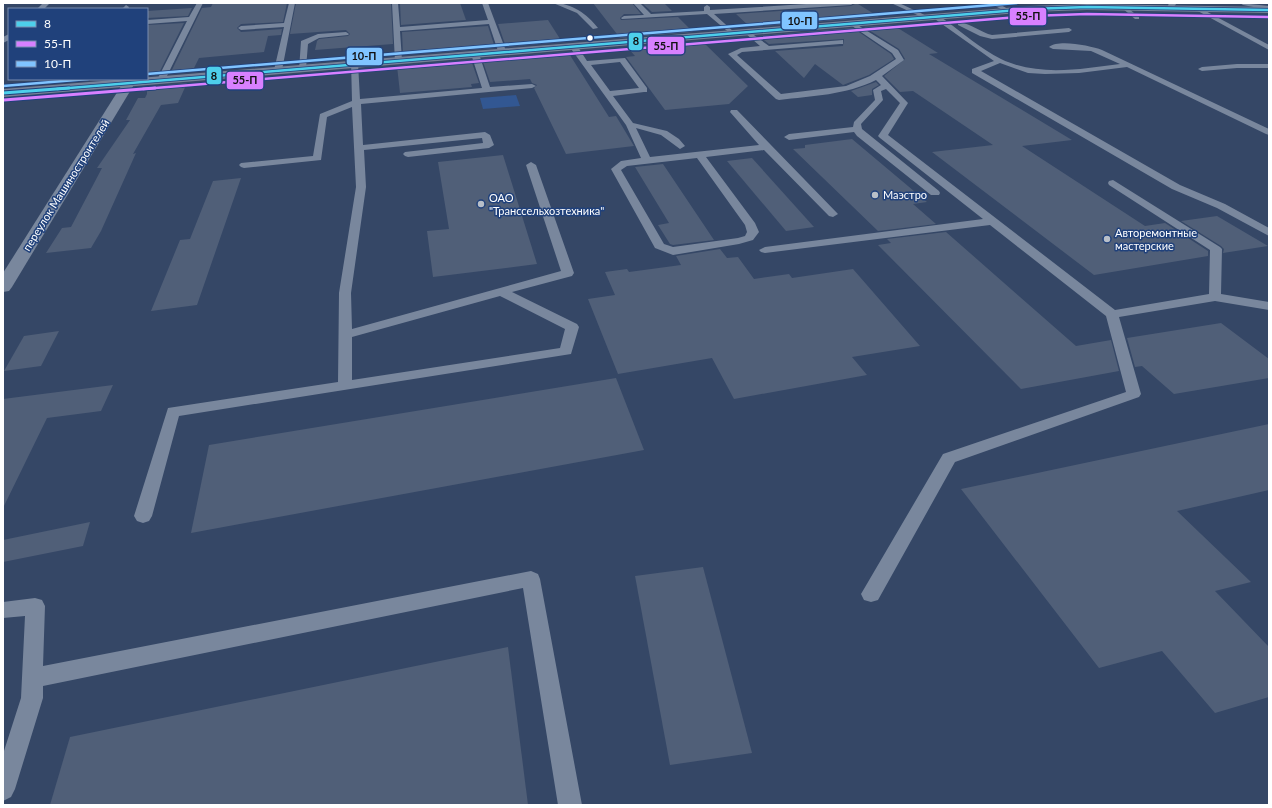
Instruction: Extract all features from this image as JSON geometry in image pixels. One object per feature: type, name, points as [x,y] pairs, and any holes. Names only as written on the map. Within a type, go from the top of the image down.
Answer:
[{"type":"main road","points":[[4,95],[502,51],[1007,10],[1097,5],[1124,7],[1172,6],[1198,9],[1269,9]]},
{"type":"street","name":"переулок Машиностроителей","points":[[3,287],[129,83]]},
{"type":"lane","points":[[161,80],[200,3]]},
{"type":"lane","points":[[278,70],[292,3]]},
{"type":"lane","points":[[395,3],[398,60]]},
{"type":"lane","points":[[485,3],[502,51]]},
{"type":"lane","points":[[556,3],[579,12],[595,28]]},
{"type":"lane","points":[[636,3],[649,16]]},
{"type":"lane","points":[[706,3],[707,11],[732,33]]},
{"type":"lane","points":[[624,18],[707,11],[851,3]]},
{"type":"lane","points":[[894,3],[930,17],[958,23],[982,35],[992,37],[1069,30]]},
{"type":"lane","points":[[992,3],[1007,10]]},
{"type":"lane","points":[[1243,3],[1269,9]]},
{"type":"lane","points":[[1124,7],[1137,18]]},
{"type":"lane","points":[[675,8],[680,14]]},
{"type":"lane","points":[[1198,9],[1265,44],[1269,48]]},
{"type":"lane","points":[[151,24],[192,19]]},
{"type":"lane","points":[[943,21],[999,61],[1025,69],[1050,72],[1075,72],[1128,66]]},
{"type":"lane","points":[[396,29],[491,22]]},
{"type":"lane","points":[[840,42],[741,50],[732,54],[779,97],[844,88],[868,81],[900,60],[895,52],[851,23]]},
{"type":"lane","points":[[241,28],[288,25]]},
{"type":"lane","points":[[748,32],[767,48]]},
{"type":"lane","points":[[302,68],[304,43],[318,37],[346,34]]},
{"type":"lane","points":[[573,46],[630,125],[647,161]]},
{"type":"lane","points":[[1053,47],[1079,46],[1093,48],[1269,132]]},
{"type":"lane","points":[[474,54],[487,90]]},
{"type":"lane","points":[[586,63],[622,60],[644,90],[607,94]]},
{"type":"lane","points":[[999,61],[975,71],[1176,187],[1222,206],[1269,233]]},
{"type":"lane","points":[[345,386],[345,293],[361,187],[354,64]]},
{"type":"lane","points":[[1202,69],[1237,66],[1269,66]]},
{"type":"lane","points":[[870,594],[949,458],[1134,394],[1112,314],[883,136],[904,103],[877,76]]},
{"type":"lane","points":[[244,165],[318,158],[323,116],[356,102],[532,86]]},
{"type":"lane","points":[[886,86],[877,90],[879,100],[857,124],[857,129],[860,134],[935,193]]},
{"type":"lane","points":[[734,112],[766,147],[833,214]]},
{"type":"lane","points":[[630,125],[646,127],[672,137],[680,146]]},
{"type":"lane","points":[[789,137],[857,129]]},
{"type":"lane","points":[[359,148],[485,135],[488,145],[408,154]]},
{"type":"lane","points":[[700,155],[751,225],[752,232],[749,238],[739,242],[673,251],[664,250],[659,246],[616,169],[624,163],[766,147]]},
{"type":"lane","points":[[345,335],[568,273],[531,165]]},
{"type":"lane","points":[[1112,183],[1216,249],[1215,297]]},
{"type":"lane","points":[[765,250],[993,220]]},
{"type":"lane","points":[[143,516],[173,412],[566,351],[572,327],[502,292]]},
{"type":"lane","points":[[1112,314],[1215,297],[1269,306]]},
{"type":"lane","points":[[33,678],[531,579],[570,805]]},
{"type":"lane","points":[[3,610],[35,606],[32,698],[3,788]]},
{"type":"shaded area","points":[[516,95],[520,106],[483,109],[480,98]]},
{"type":"building","points":[[213,3],[287,3],[283,22],[241,24],[237,28],[241,32],[282,29],[281,35],[268,36],[264,52],[199,58],[192,72],[170,74],[202,8],[211,7]]},
{"type":"building","points":[[296,3],[391,3],[393,44],[315,50],[319,39],[348,36],[350,34],[346,30],[290,34]]},
{"type":"building","points":[[400,3],[460,3],[466,20],[401,25]]},
{"type":"building","points":[[593,3],[632,3],[641,14],[624,14],[620,18],[621,20],[678,17],[693,32],[620,38]]},
{"type":"building","points":[[642,3],[664,3],[672,11],[652,12]]},
{"type":"building","points":[[858,4],[879,17],[750,27],[736,14],[851,6]]},
{"type":"building","points":[[192,8],[188,16],[148,18],[148,11]]},
{"type":"building","points":[[548,20],[562,42],[506,47],[498,24]]},
{"type":"building","points":[[184,23],[158,75],[148,76],[148,25]]},
{"type":"building","points":[[893,25],[938,53],[929,54],[1072,140],[1022,146],[1145,226],[1165,223],[1208,251],[1208,256],[1094,275],[932,152],[993,145],[913,91],[900,92],[884,76],[905,59],[899,49],[864,27]]},
{"type":"building","points":[[488,26],[495,48],[403,55],[402,32]]},
{"type":"building","points":[[853,28],[891,54],[894,59],[869,75],[843,85],[815,64],[804,78],[775,51],[843,46],[844,39],[769,44],[759,36]]},
{"type":"building","points":[[702,41],[748,86],[729,104],[665,110],[626,57],[635,56],[627,47]]},
{"type":"building","points":[[568,52],[609,117],[616,116],[634,146],[566,154],[534,88],[537,85],[532,83],[530,79],[490,82],[482,59]]},
{"type":"building","points":[[471,60],[479,83],[471,84],[472,87],[400,93],[397,66]]},
{"type":"building","points":[[876,82],[879,85],[872,89],[872,95],[858,97],[851,91]]},
{"type":"building","points":[[187,83],[178,103],[161,105],[133,154],[136,153],[101,231],[91,248],[46,253],[62,228],[71,227],[102,168],[97,168],[130,120],[126,120],[138,98],[145,98],[147,94],[147,87]]},
{"type":"building","points":[[852,139],[927,202],[913,204],[936,224],[878,231],[793,149],[805,148],[805,145]]},
{"type":"building","name":"ОАО \"Транссельхозтехника\"","points":[[503,155],[537,264],[433,277],[427,231],[449,229],[438,162]]},
{"type":"building","points":[[752,158],[814,227],[786,231],[727,161]]},
{"type":"building","points":[[663,164],[714,240],[673,245],[670,244],[658,225],[669,223],[635,167]]},
{"type":"building","points":[[241,178],[197,305],[151,311],[180,240],[190,239],[213,181]]},
{"type":"building","points":[[1217,216],[1268,246],[1223,253],[1224,249],[1221,246],[1181,221]]},
{"type":"building","points":[[946,232],[1076,346],[1111,340],[1119,371],[1021,389],[878,245],[891,243],[887,239]]},
{"type":"building","points":[[720,249],[727,258],[738,257],[754,279],[789,274],[792,278],[853,269],[920,346],[852,357],[867,375],[734,399],[712,358],[618,374],[588,299],[615,295],[605,272],[627,269],[629,272],[681,265],[676,256]]},
{"type":"building","points":[[1221,323],[1269,359],[1269,378],[1174,394],[1142,366],[1135,367],[1127,338]]},
{"type":"building","points":[[59,331],[41,366],[4,371],[24,336]]},
{"type":"building","points":[[616,378],[644,450],[191,533],[209,445]]},
{"type":"building","points":[[113,385],[101,411],[47,418],[3,508],[3,399]]},
{"type":"building","points":[[1269,424],[1269,490],[1177,511],[1251,582],[1215,591],[1269,647],[1269,697],[1215,713],[1162,651],[1099,668],[961,489]]},
{"type":"building","points":[[90,522],[83,546],[3,562],[3,540]]},
{"type":"building","points":[[703,567],[752,753],[670,765],[635,576]]},
{"type":"building","points":[[508,647],[528,805],[50,805],[70,737]]},
{"type":"transit line","name":"10-П","points":[[148,74],[1017,3]]},
{"type":"transit line","name":"8","points":[[3,93],[1030,9],[1087,7],[1269,10]]},
{"type":"transit line","name":"55-П","points":[[4,100],[1030,16],[1087,14],[1269,17]]},
{"type":"transit line","name":"10-П","points":[[3,86],[76,80]]},
{"type":"place","name":"Маэстро","points":[[875,195]]},
{"type":"place","name":"ОАО \"Транссельхозтехника\"","points":[[481,204]]},
{"type":"place","name":"Авторемонтные мастерские","points":[[1107,239]]}]
